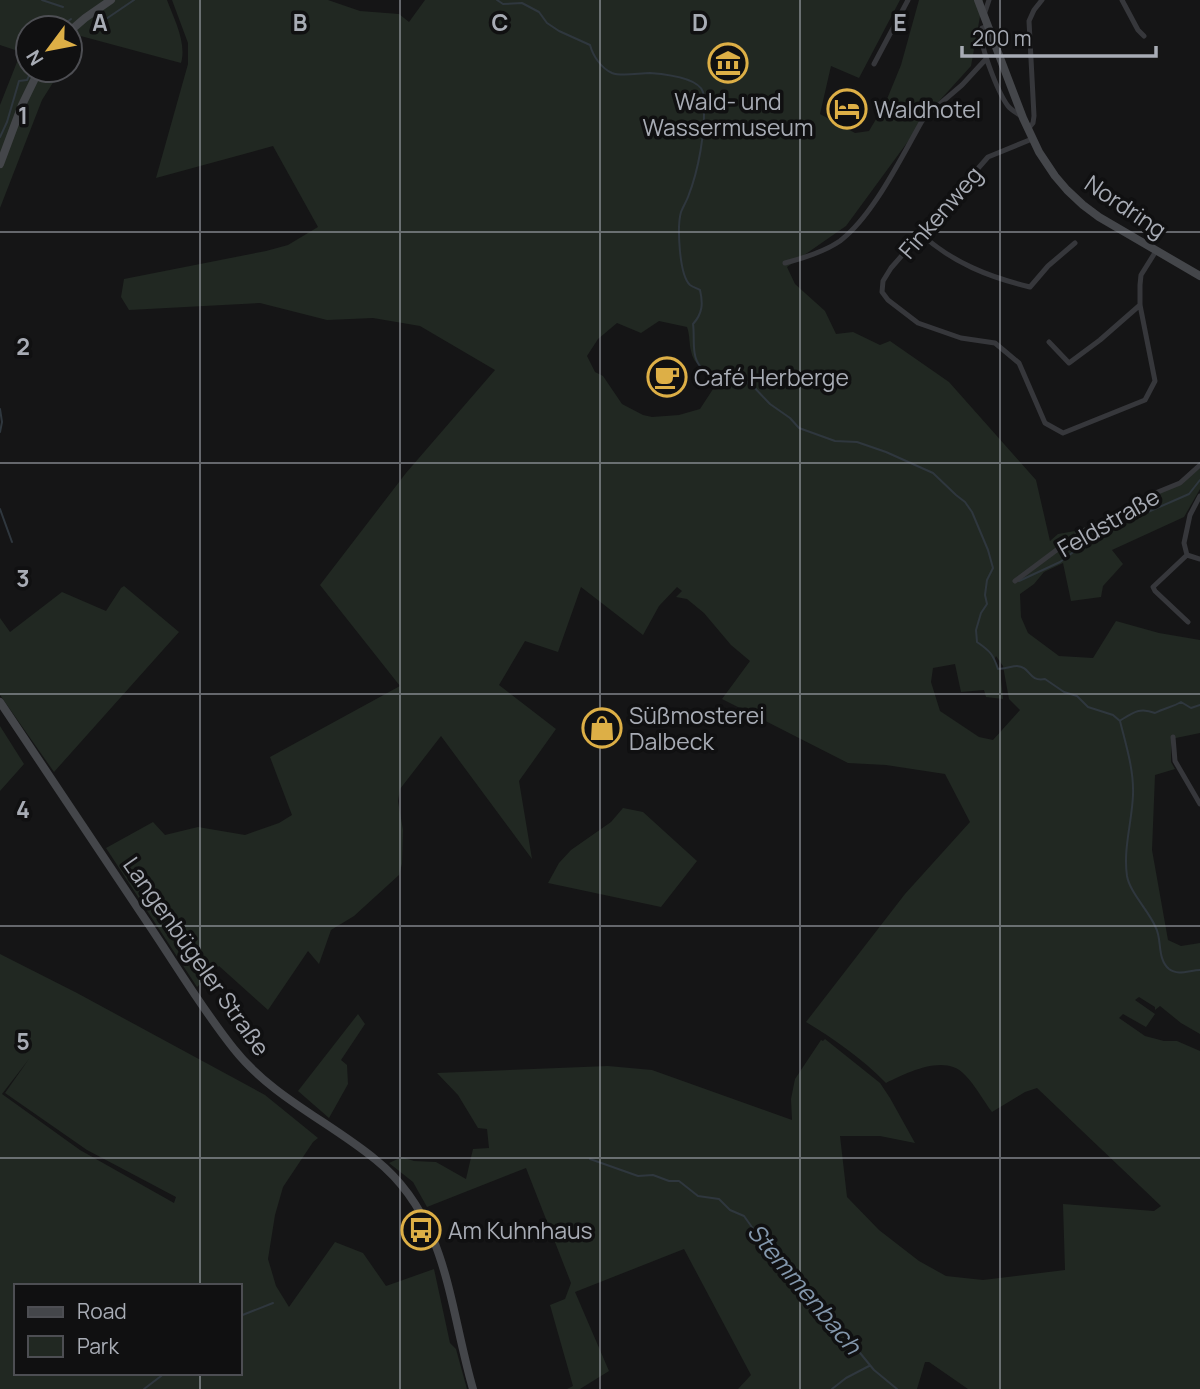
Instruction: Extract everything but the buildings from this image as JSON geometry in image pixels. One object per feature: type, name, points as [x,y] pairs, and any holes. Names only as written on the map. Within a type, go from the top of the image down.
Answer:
[{"type":"main road","points":[[84,19],[111,0]]},
{"type":"main road","name":"Nordring","points":[[978,0],[1032,139],[1055,176],[1083,205],[1099,217],[1200,276]]},
{"type":"main road","points":[[0,164],[32,84]]},
{"type":"main road","name":"Langenbügeler Straße","points":[[0,702],[235,1050],[276,1089],[378,1161],[402,1185],[423,1215],[434,1237],[443,1266],[473,1389]]},
{"type":"street","points":[[874,64],[908,0]]},
{"type":"street","points":[[984,15],[989,0]]},
{"type":"street","points":[[1028,129],[1034,116],[1029,20],[1042,0]]},
{"type":"street","points":[[1122,0],[1144,36]]},
{"type":"street","points":[[988,26],[982,28],[980,33],[986,59],[1007,104],[1023,118]]},
{"type":"street","points":[[786,263],[823,250],[853,230],[867,213],[922,121],[986,59]]},
{"type":"street","name":"Finkenweg","points":[[1032,139],[988,157],[891,268],[883,281],[882,292],[888,300],[918,323],[961,338],[995,343],[1019,363],[1045,423],[1063,433],[1145,400],[1155,381],[1140,305]]},
{"type":"street","points":[[921,234],[951,258],[998,278],[1030,287],[1048,265],[1075,243]]},
{"type":"street","points":[[1049,342],[1069,363],[1140,305],[1142,275],[1156,251]]},
{"type":"street","name":"Feldstraße","points":[[1015,581],[1078,534],[1153,494],[1180,483],[1200,465]]},
{"type":"street","name":"Feldstraße","points":[[1187,555],[1184,543],[1190,515],[1200,496]]},
{"type":"street","points":[[1188,622],[1153,587],[1187,555],[1200,559]]},
{"type":"street","points":[[1173,737],[1175,761],[1200,804]]},
{"type":"green space","points":[[0,0],[167,0],[179,31],[182,55],[181,63],[84,37],[84,14],[14,14],[14,50],[0,45]]},
{"type":"green space","points":[[172,0],[328,0],[360,11],[399,14],[409,22],[425,0],[900,0],[859,78],[831,66],[820,114],[855,133],[869,131],[885,104],[901,65],[919,0],[983,0],[971,66],[931,110],[846,226],[787,267],[795,284],[825,311],[836,334],[853,332],[880,345],[890,341],[949,382],[1036,480],[1050,541],[1058,534],[1075,531],[1106,519],[1180,483],[1200,468],[1200,489],[1184,517],[1112,550],[1123,564],[1103,586],[1101,597],[1071,601],[1063,563],[1044,572],[1020,594],[1021,617],[1028,633],[1059,656],[1093,658],[1116,621],[1159,633],[1200,640],[1200,733],[1171,739],[1171,762],[1175,769],[1155,775],[1152,850],[1168,940],[1181,946],[1200,943],[1200,1034],[1160,1006],[1155,1010],[1155,1007],[1139,997],[1135,1000],[1155,1014],[1146,1027],[1123,1014],[1119,1018],[1145,1036],[1177,1041],[1200,1051],[1200,1389],[968,1389],[929,1362],[925,1362],[917,1389],[738,1389],[751,1375],[684,1249],[575,1292],[609,1371],[580,1389],[567,1389],[573,1386],[550,1305],[565,1299],[571,1283],[526,1168],[427,1207],[413,1182],[389,1163],[402,1157],[414,1161],[436,1162],[466,1179],[473,1149],[489,1148],[487,1129],[478,1128],[458,1095],[437,1073],[608,1066],[652,1070],[792,1120],[791,1099],[795,1079],[821,1040],[825,1039],[880,1083],[915,1143],[880,1136],[840,1136],[847,1197],[879,1230],[919,1261],[946,1276],[983,1280],[1065,1270],[1063,1204],[1154,1211],[1161,1206],[1037,1088],[1025,1092],[992,1112],[965,1075],[947,1066],[926,1067],[886,1083],[848,1050],[806,1022],[905,894],[970,822],[945,774],[886,765],[848,763],[722,699],[750,661],[731,645],[704,613],[687,599],[676,597],[682,591],[677,587],[659,606],[643,635],[581,587],[558,652],[525,641],[499,685],[556,729],[519,781],[532,859],[441,736],[400,789],[398,801],[403,830],[399,875],[354,916],[331,930],[319,964],[308,951],[268,1010],[219,966],[197,987],[106,848],[153,822],[165,835],[198,827],[245,835],[279,823],[292,815],[270,757],[400,686],[320,585],[406,473],[495,370],[420,326],[373,318],[327,320],[260,303],[129,310],[121,297],[124,279],[266,251],[288,245],[318,227],[273,146],[156,178],[188,64],[188,43]],"holes":[[[659,321],[687,327],[694,360],[715,378],[715,386],[700,409],[679,415],[643,415],[622,404],[603,376],[595,372],[587,356],[598,339],[617,323],[641,333]],[[996,656],[1003,666],[1009,699],[1020,710],[993,740],[979,737],[940,711],[931,682],[933,668],[955,664],[961,692],[984,690],[986,697],[1003,699]]]},
{"type":"green space","points":[[14,70],[14,84],[52,84],[42,100],[0,208],[0,105]]},
{"type":"green space","points":[[124,586],[179,632],[54,772],[0,695],[0,618],[10,632],[62,592],[106,611]]},
{"type":"green space","points":[[0,726],[24,764],[0,791]]},
{"type":"green space","points":[[623,808],[643,812],[697,861],[661,907],[548,883],[559,863],[571,850],[611,822]]},
{"type":"green space","points":[[0,954],[265,1095],[318,1138],[283,1187],[275,1215],[268,1259],[276,1286],[289,1307],[335,1242],[363,1253],[386,1286],[434,1269],[450,1343],[456,1349],[467,1389],[0,1389]],"holes":[[[29,1059],[5,1093],[87,1150],[176,1197],[174,1203],[80,1150],[2,1094]]]},
{"type":"green space","points":[[358,1014],[365,1024],[341,1060],[347,1065],[348,1084],[329,1118],[298,1091]]},
{"type":"waterway","points":[[42,0],[63,7]]},
{"type":"waterway","points":[[106,19],[134,0]]},
{"type":"waterway","points":[[497,0],[503,4],[522,3],[539,12],[547,23],[559,31],[590,45],[598,61],[612,73],[671,75],[700,87],[704,103],[700,151],[692,186],[681,212],[679,228],[683,271],[690,285],[700,290],[702,299],[700,312],[693,324],[697,362],[720,380],[740,379],[751,384],[799,428],[835,441],[857,442],[886,452],[933,473],[965,502],[972,512],[993,568],[987,580],[987,604],[976,630],[977,642],[990,653],[998,669],[1022,667],[1035,678],[1045,679],[1064,692],[1077,696],[1088,707],[1113,715],[1120,721],[1133,786],[1126,856],[1127,876],[1156,928],[1165,965],[1176,972],[1200,970]]},
{"type":"waterway","points":[[0,137],[18,84]]},
{"type":"waterway","points":[[0,409],[0,432]]},
{"type":"waterway","points":[[1019,581],[1060,562],[1084,544],[1116,526],[1189,494],[1200,480]]},
{"type":"waterway","points":[[0,509],[12,542]]},
{"type":"waterway","points":[[1121,720],[1137,711],[1155,713],[1181,702],[1191,708],[1200,705]]},
{"type":"waterway","name":"Stemmenbach","points":[[590,1159],[638,1176],[653,1175],[669,1181],[679,1181],[698,1196],[719,1199],[730,1210],[744,1216],[754,1230],[764,1234],[776,1261],[788,1269],[874,1370],[897,1389]]},
{"type":"waterway","points":[[242,1315],[273,1303]]},
{"type":"waterway","points":[[832,1389],[869,1366]]},
{"type":"waterway","points":[[144,1389],[162,1375]]},
{"type":"place","name":"Wald- und Wassermuseum","points":[[728,63]]},
{"type":"place","name":"Waldhotel","points":[[847,109]]},
{"type":"place","name":"Café Herberge","points":[[667,377]]},
{"type":"place","name":"Süßmosterei Dalbeck","points":[[602,728]]},
{"type":"place","name":"Am Kuhnhaus","points":[[421,1230]]}]
